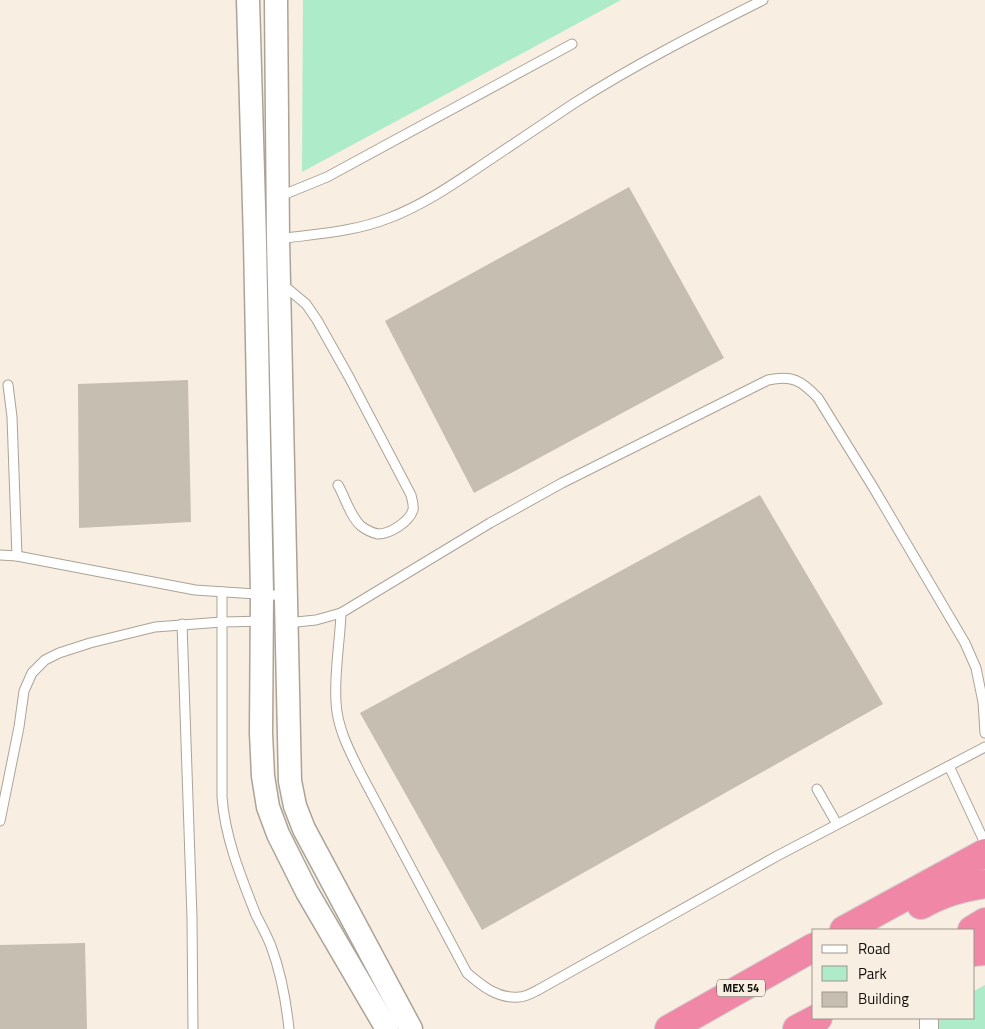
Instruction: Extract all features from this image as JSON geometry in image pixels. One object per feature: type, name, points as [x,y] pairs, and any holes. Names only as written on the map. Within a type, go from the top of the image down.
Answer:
[{"type":"highway","points":[[846,929],[985,852]]},
{"type":"highway","points":[[879,929],[944,893],[985,884]]},
{"type":"highway","points":[[974,929],[985,922]]},
{"type":"highway","name":"MEX 54","points":[[669,1029],[812,948]]},
{"type":"highway","points":[[765,975],[786,974],[812,966]]},
{"type":"highway","points":[[797,1029],[816,1019]]},
{"type":"street","points":[[248,0],[267,240],[262,594],[275,622],[290,781],[295,806],[304,830],[411,1029]]},
{"type":"street","points":[[276,0],[278,197],[267,240],[280,282],[287,596],[275,622],[262,742],[263,776],[268,807],[278,834],[307,892],[387,1029]]},
{"type":"lane","points":[[267,240],[356,228],[413,208],[444,190],[575,103],[629,70],[684,39],[763,0]]},
{"type":"lane","points":[[278,197],[328,176],[572,44]]},
{"type":"lane","points":[[280,282],[306,304],[327,337],[411,495],[413,510],[401,525],[378,534],[361,526],[338,485]]},
{"type":"lane","points":[[0,821],[2,800],[18,728],[24,690],[32,672],[45,660],[59,653],[155,628],[182,624],[222,622],[316,620],[341,613],[490,523],[562,483],[768,380],[783,377],[796,380],[818,398],[965,643],[976,668],[983,702],[985,733]]},
{"type":"lane","points":[[8,385],[12,417],[17,556]]},
{"type":"lane","points":[[0,556],[17,556],[195,590],[287,596]]},
{"type":"lane","points":[[222,592],[223,819],[229,842],[279,972],[285,995],[289,1029]]},
{"type":"lane","points":[[341,613],[336,703],[346,742],[360,772],[468,973],[491,992],[506,997],[521,997],[538,990],[778,856],[985,747]]},
{"type":"lane","points":[[182,624],[192,908],[194,1029]]},
{"type":"lane","points":[[949,766],[985,843]]},
{"type":"lane","points":[[817,789],[837,824]]},
{"type":"green space","points":[[303,0],[621,0],[302,172]]},
{"type":"green space","points":[[985,985],[985,1029],[938,1029],[937,1019],[975,1019],[975,990]]},
{"type":"building","points":[[629,187],[724,358],[474,493],[385,321]]},
{"type":"building","points":[[188,380],[191,522],[79,528],[78,384]]},
{"type":"building","points":[[760,495],[883,704],[482,930],[360,713]]},
{"type":"building","points":[[85,943],[87,1029],[0,1029],[0,945]]}]
